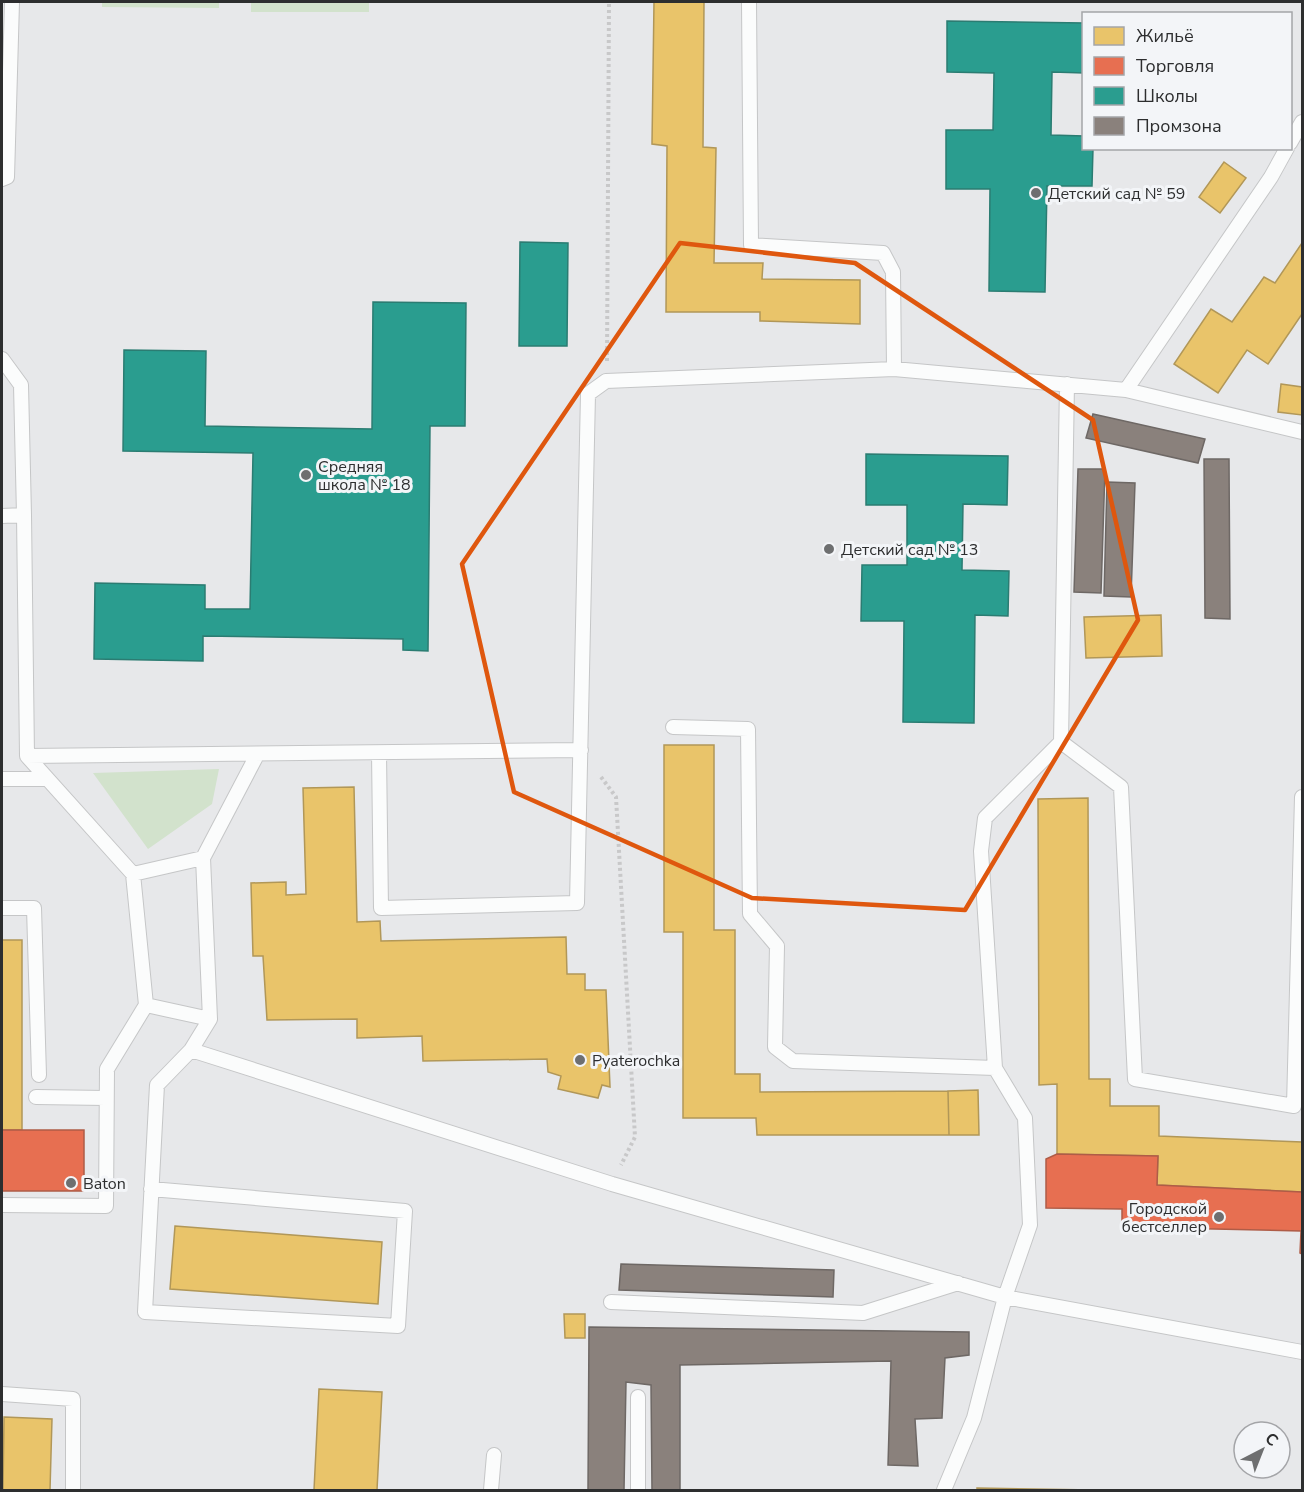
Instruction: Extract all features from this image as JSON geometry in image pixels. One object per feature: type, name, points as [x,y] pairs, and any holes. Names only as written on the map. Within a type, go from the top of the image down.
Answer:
[{"type":"lane","points":[[2,179],[7,177],[12,2]]},
{"type":"lane","points":[[749,2],[751,245],[883,253],[893,272],[894,369]]},
{"type":"lane","points":[[1292,140],[1302,122]]},
{"type":"lane","points":[[1126,390],[1271,177],[1286,150]]},
{"type":"lane","points":[[2,359],[21,385],[27,756],[133,874],[146,1005],[107,1069],[106,1206],[2,1205]]},
{"type":"lane","points":[[379,753],[381,908],[577,903],[588,394],[606,381],[894,369],[1126,390],[1302,432]]},
{"type":"lane","points":[[944,1491],[974,1418],[1005,1297],[1030,1225],[1025,1118],[995,1068],[981,851],[985,818],[1061,742],[1066,384]]},
{"type":"lane","points":[[2,516],[24,515]]},
{"type":"lane","points":[[673,727],[748,729],[750,914],[777,946],[775,1047],[793,1061],[995,1068]]},
{"type":"lane","points":[[1061,742],[1121,787],[1135,1079],[1298,1106],[1302,797]]},
{"type":"lane","points":[[27,756],[581,750]]},
{"type":"lane","points":[[151,1189],[405,1211],[398,1326],[145,1312],[151,1189],[157,1085],[191,1050],[210,1019],[203,858],[257,755]]},
{"type":"lane","points":[[2,779],[46,779]]},
{"type":"lane","points":[[133,874],[203,858]]},
{"type":"lane","points":[[2,908],[34,908],[39,1075]]},
{"type":"lane","points":[[146,1005],[210,1019]]},
{"type":"lane","points":[[191,1050],[612,1184],[1005,1297],[1302,1352]]},
{"type":"lane","points":[[36,1097],[106,1098]]},
{"type":"lane","points":[[611,1302],[863,1313],[958,1283]]},
{"type":"lane","points":[[2,1394],[73,1399],[73,1491]]},
{"type":"lane","points":[[638,1397],[638,1491]]},
{"type":"lane","points":[[491,1491],[494,1455]]},
{"type":"path","points":[[606,381],[609,2]]},
{"type":"path","points":[[581,750],[616,797],[635,1137],[612,1184]]},
{"type":"highlighted area","points":[[680,243],[855,263],[1093,420],[1138,620],[965,910],[752,898],[514,792],[462,564]]},
{"type":"green space","points":[[102,2],[219,2],[219,8],[102,7]]},
{"type":"green space","points":[[251,2],[369,2],[369,12],[251,12]]},
{"type":"green space","points":[[219,769],[212,804],[148,849],[93,773]]},
{"type":"building: Жильё","points":[[654,2],[704,2],[703,147],[716,148],[714,263],[763,263],[762,279],[860,280],[860,324],[760,321],[760,312],[666,312],[667,146],[652,144]]},
{"type":"building: Жильё","points":[[1224,162],[1246,178],[1220,213],[1199,197]]},
{"type":"building: Жильё","points":[[1302,243],[1302,314],[1268,364],[1247,350],[1218,393],[1174,364],[1211,309],[1232,322],[1264,277],[1275,283]]},
{"type":"building: Жильё","points":[[1281,384],[1302,387],[1302,415],[1278,412]]},
{"type":"building: Жильё","points":[[1161,615],[1162,656],[1086,658],[1084,617]]},
{"type":"building: Жильё","points":[[664,745],[714,745],[714,930],[735,930],[735,1074],[760,1074],[760,1092],[948,1091],[949,1135],[757,1135],[756,1118],[683,1118],[683,932],[664,932]]},
{"type":"building: Жильё","points":[[354,787],[357,922],[380,921],[381,941],[566,937],[567,974],[585,974],[585,990],[606,990],[610,1087],[602,1085],[598,1098],[558,1089],[561,1076],[548,1072],[547,1059],[423,1061],[422,1036],[357,1038],[357,1019],[267,1020],[263,956],[253,956],[251,883],[286,882],[286,895],[306,894],[303,788]]},
{"type":"building: Жильё","points":[[1088,798],[1089,1079],[1110,1079],[1110,1106],[1159,1106],[1159,1136],[1302,1142],[1302,1192],[1157,1185],[1158,1156],[1057,1154],[1057,1084],[1039,1085],[1038,799]]},
{"type":"building: Жильё","points":[[2,940],[22,940],[22,1130],[2,1130]]},
{"type":"building: Жильё","points":[[978,1090],[979,1135],[949,1135],[948,1091]]},
{"type":"building: Жильё","points":[[175,1226],[382,1242],[378,1304],[170,1289]]},
{"type":"building: Жильё","points":[[564,1314],[585,1314],[585,1338],[565,1338]]},
{"type":"building: Жильё","points":[[319,1389],[382,1392],[377,1490],[314,1490]]},
{"type":"building: Жильё","points":[[4,1417],[52,1419],[50,1490],[3,1490]]},
{"type":"building: Жильё","points":[[977,1488],[1094,1490],[977,1490]]},
{"type":"building: Торговля","points":[[2,1130],[84,1130],[84,1191],[2,1191]]},
{"type":"building: Торговля","points":[[1057,1154],[1158,1156],[1157,1185],[1302,1192],[1302,1254],[1300,1253],[1301,1231],[1122,1227],[1122,1209],[1046,1208],[1046,1159]]},
{"type":"building: Школы","points":[[947,21],[1082,23],[1082,73],[1052,72],[1051,135],[1082,136],[1082,150],[1093,150],[1092,186],[1047,186],[1045,292],[989,291],[990,189],[946,189],[946,130],[993,130],[994,73],[947,72]]},
{"type":"building: Школы","points":[[520,242],[568,243],[567,346],[519,346]]},
{"type":"building: Школы","points":[[373,302],[466,303],[465,426],[430,426],[428,651],[403,650],[403,639],[203,636],[203,661],[94,659],[95,583],[205,585],[205,609],[250,609],[253,453],[123,451],[124,350],[206,351],[205,426],[372,429]]},
{"type":"building: Школы","points":[[866,454],[1008,456],[1007,505],[963,504],[962,570],[1009,571],[1008,616],[975,615],[974,723],[903,722],[904,621],[861,621],[862,565],[907,565],[907,505],[866,505]]},
{"type":"building: Промзона","points":[[1093,414],[1205,439],[1198,463],[1086,438]]},
{"type":"building: Промзона","points":[[1204,459],[1229,459],[1230,619],[1205,618]]},
{"type":"building: Промзона","points":[[1078,469],[1105,469],[1101,593],[1074,592]]},
{"type":"building: Промзона","points":[[1107,482],[1135,483],[1131,597],[1104,596]]},
{"type":"building: Промзона","points":[[621,1264],[834,1270],[833,1297],[619,1290]]},
{"type":"building: Промзона","points":[[589,1327],[969,1332],[969,1355],[945,1358],[942,1418],[915,1419],[918,1466],[888,1465],[891,1361],[680,1365],[680,1490],[652,1490],[651,1385],[626,1382],[624,1490],[588,1490]]},
{"type":"place","name":"Детский сад № 59","points":[[1036,193]]},
{"type":"place","name":"Средняя школа № 18","points":[[306,475]]},
{"type":"place","name":"Детский сад № 13","points":[[829,549]]},
{"type":"place","name":"Pyaterochka","points":[[580,1060]]},
{"type":"place","name":"Baton","points":[[71,1183]]},
{"type":"place","name":"Городской бестселлер","points":[[1219,1217]]}]
